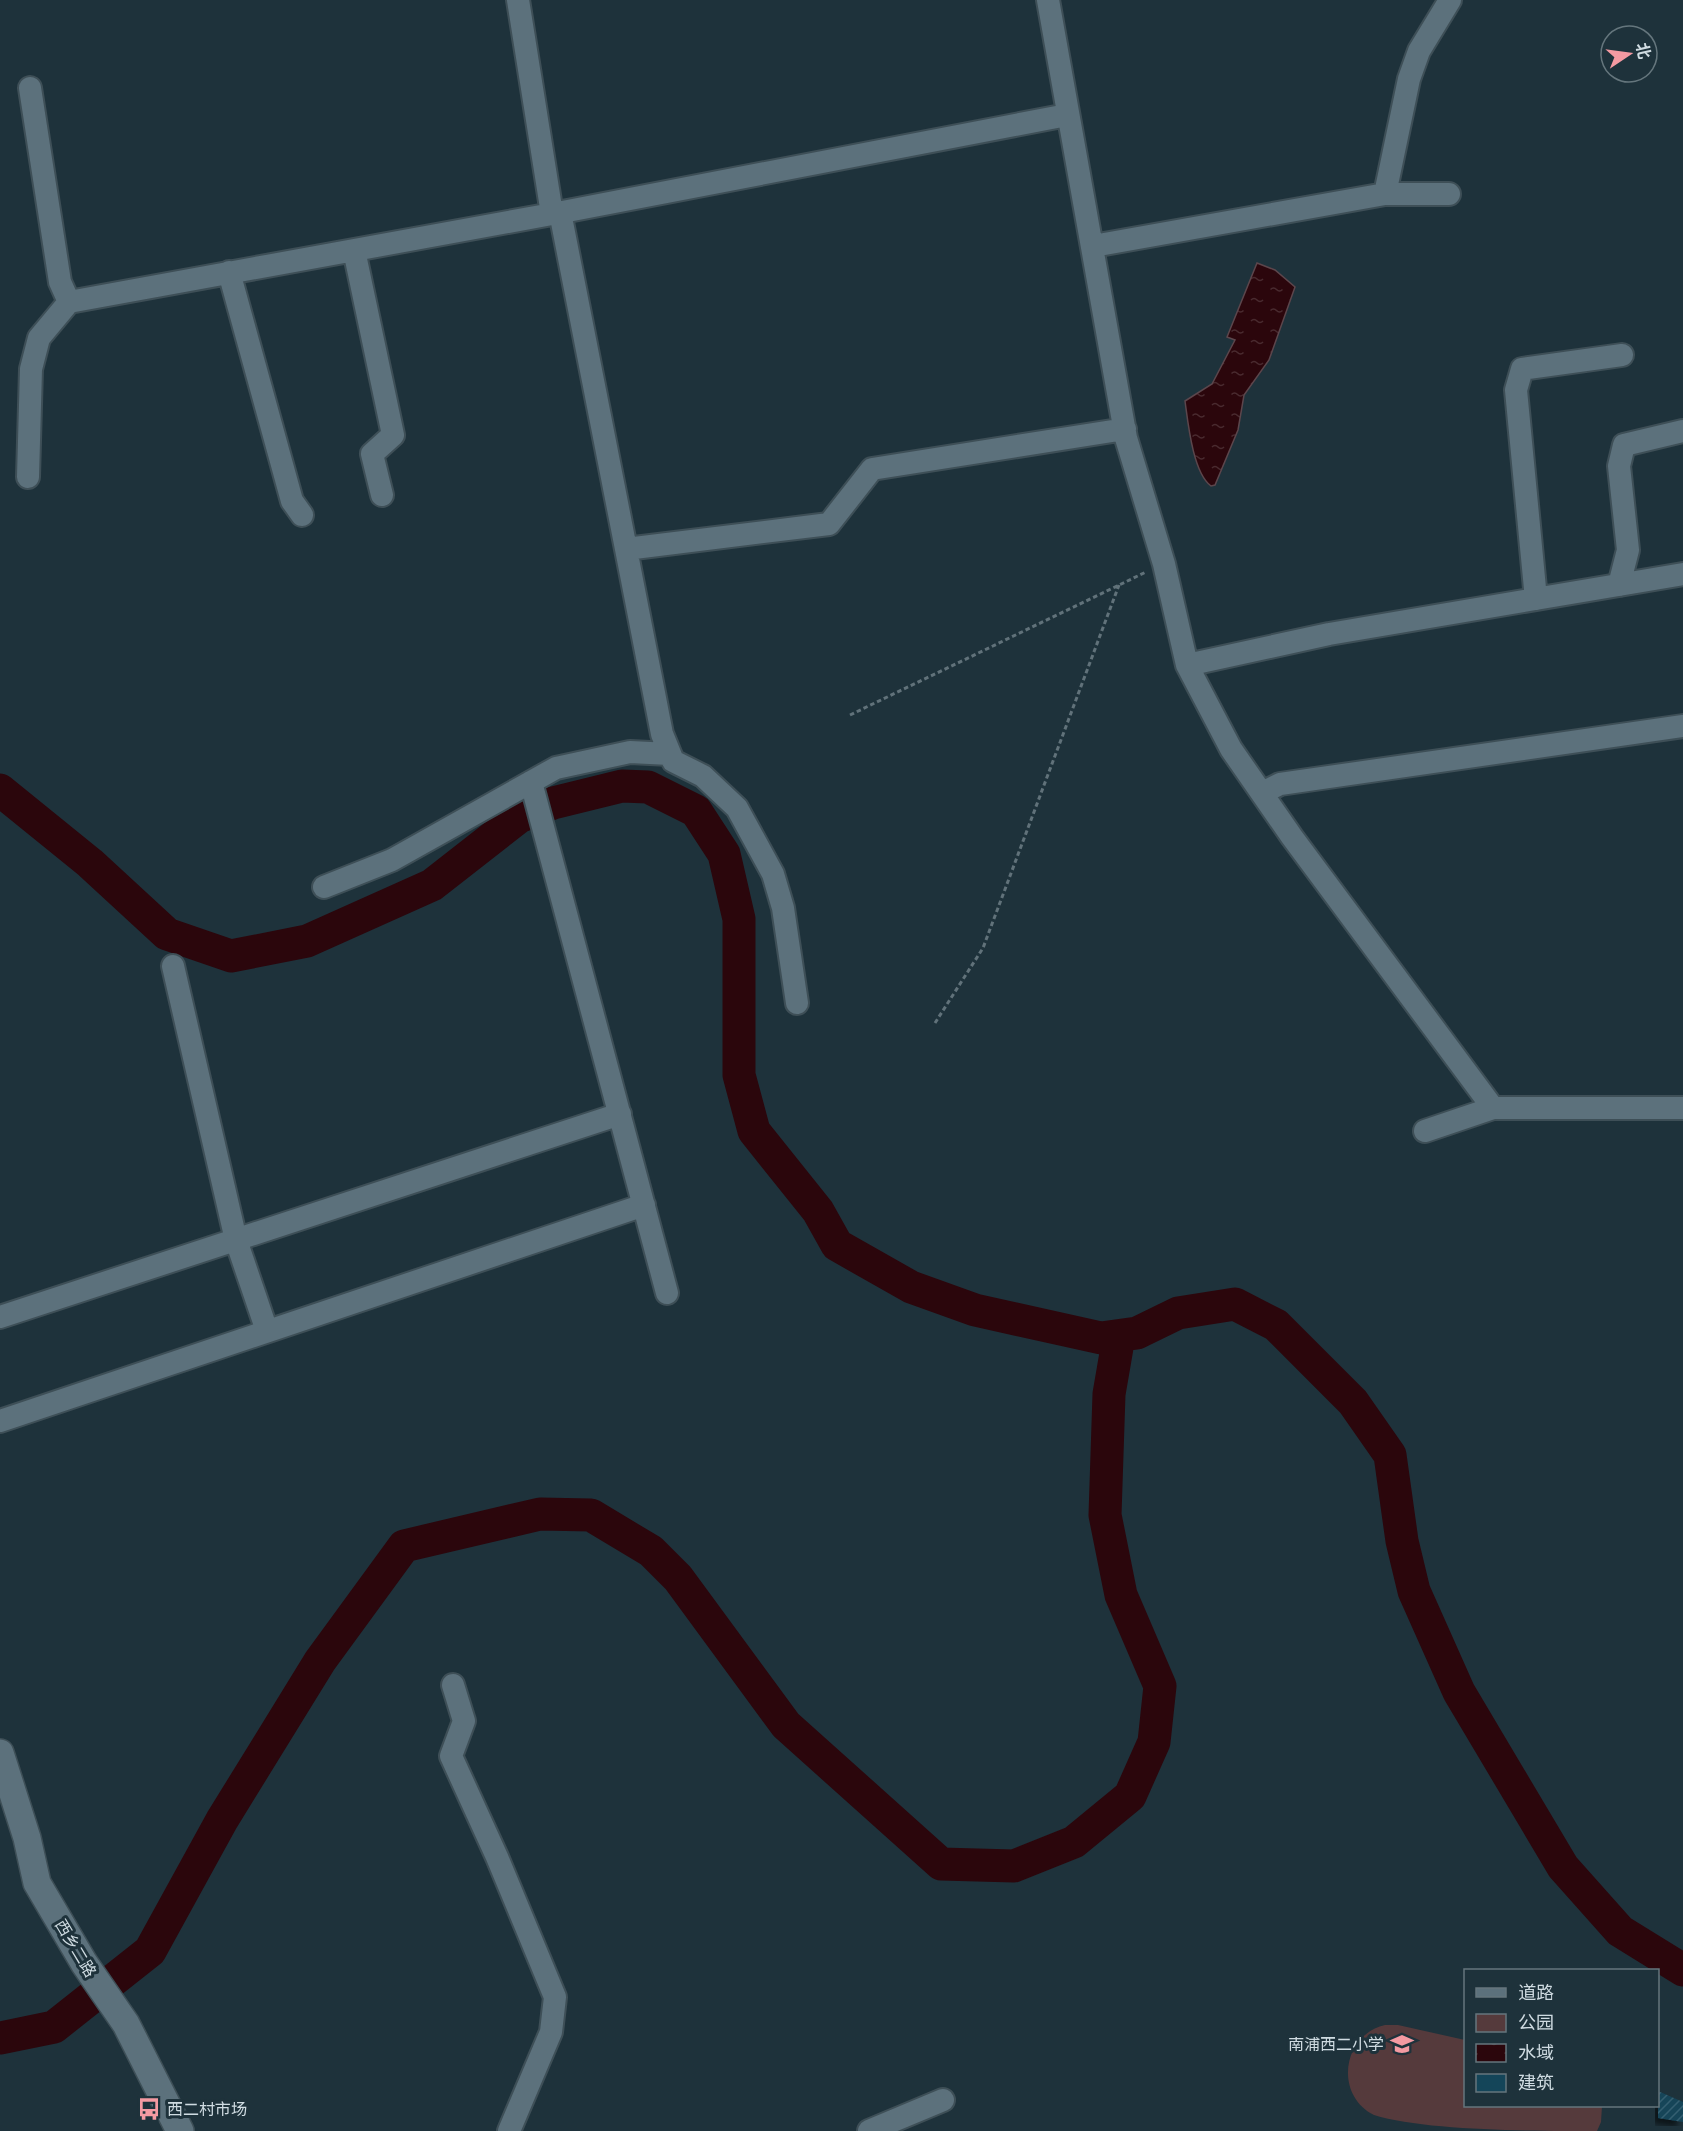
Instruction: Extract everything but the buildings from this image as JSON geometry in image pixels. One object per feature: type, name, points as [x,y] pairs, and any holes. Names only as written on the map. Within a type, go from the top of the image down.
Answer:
[{"type":"street","points":[[518,0],[556,213],[626,549],[648,675],[662,734],[673,761],[703,776],[737,808],[773,874],[783,908],[797,1003]]},
{"type":"street","points":[[1048,0],[1125,429],[1164,564],[1187,665],[1231,749],[1493,1108]]},
{"type":"street","points":[[1385,194],[1409,79],[1419,51],[1450,0]]},
{"type":"street","points":[[30,88],[60,282],[69,302]]},
{"type":"street","points":[[28,477],[31,369],[39,338],[69,302],[556,213],[1067,115]]},
{"type":"street","points":[[1093,246],[1385,194],[1449,194]]},
{"type":"street","points":[[354,250],[393,435],[372,454],[382,495]]},
{"type":"street","points":[[229,272],[292,501],[303,515]]},
{"type":"street","points":[[1536,599],[1516,390],[1522,369],[1622,355]]},
{"type":"street","points":[[626,549],[829,524],[872,469],[1125,429]]},
{"type":"street","points":[[1618,585],[1628,550],[1619,466],[1624,445],[1683,430]]},
{"type":"street","points":[[1187,665],[1329,634],[1683,574]]},
{"type":"street","points":[[1262,793],[1280,784],[1683,726]]},
{"type":"street","points":[[324,886],[392,860],[556,768],[630,752],[670,754]]},
{"type":"street","points":[[531,782],[667,1293]]},
{"type":"street","points":[[173,966],[236,1240],[267,1331]]},
{"type":"street","points":[[1425,1131],[1493,1108],[1683,1108]]},
{"type":"street","points":[[0,1317],[620,1114]]},
{"type":"street","points":[[0,1421],[644,1205]]},
{"type":"street","points":[[453,1685],[464,1720],[450,1756],[497,1857],[555,1997],[550,2032],[509,2131]]},
{"type":"street","name":"西乡二路","points":[[0,1754],[27,1838],[37,1882],[84,1963],[126,2024],[180,2131]]},
{"type":"street","points":[[870,2131],[943,2100]]},
{"type":"path","points":[[850,715],[1164,564]]},
{"type":"path","points":[[935,1023],[983,948],[1119,585]]},
{"type":"green space","points":[[1385,2025],[1398,2025],[1464,2040],[1464,2107],[1602,2107],[1601,2122],[1597,2131],[1514,2130],[1422,2124],[1374,2115],[1361,2106],[1353,2094],[1348,2066],[1352,2053],[1360,2040],[1371,2031]]},
{"type":"water","points":[[1257,263],[1275,270],[1295,287],[1269,360],[1244,395],[1238,430],[1215,485],[1211,486],[1205,480],[1196,459],[1185,401],[1212,384],[1235,340],[1227,337]]},
{"type":"waterway","points":[[0,790],[90,863],[167,934],[231,956],[307,941],[432,885],[519,817],[553,803],[622,786],[648,787],[696,811],[724,854],[739,919],[739,1075],[754,1131],[818,1211],[837,1245],[911,1287],[975,1310],[1101,1338],[1137,1333],[1178,1313],[1235,1304],[1276,1325],[1353,1402],[1390,1455],[1402,1541],[1414,1591],[1459,1692],[1563,1867],[1620,1931],[1683,1970]]},
{"type":"waterway","points":[[0,2038],[54,2027],[150,1951],[222,1820],[320,1661],[404,1546],[540,1514],[591,1515],[651,1551],[678,1578],[786,1725],[941,1864],[1014,1866],[1074,1842],[1130,1796],[1154,1742],[1160,1686],[1121,1595],[1105,1515],[1109,1394],[1119,1336]]},
{"type":"place","name":"南浦西二小学","points":[[1402,2044]]},
{"type":"place","name":"西二村市场","points":[[149,2109]]}]
